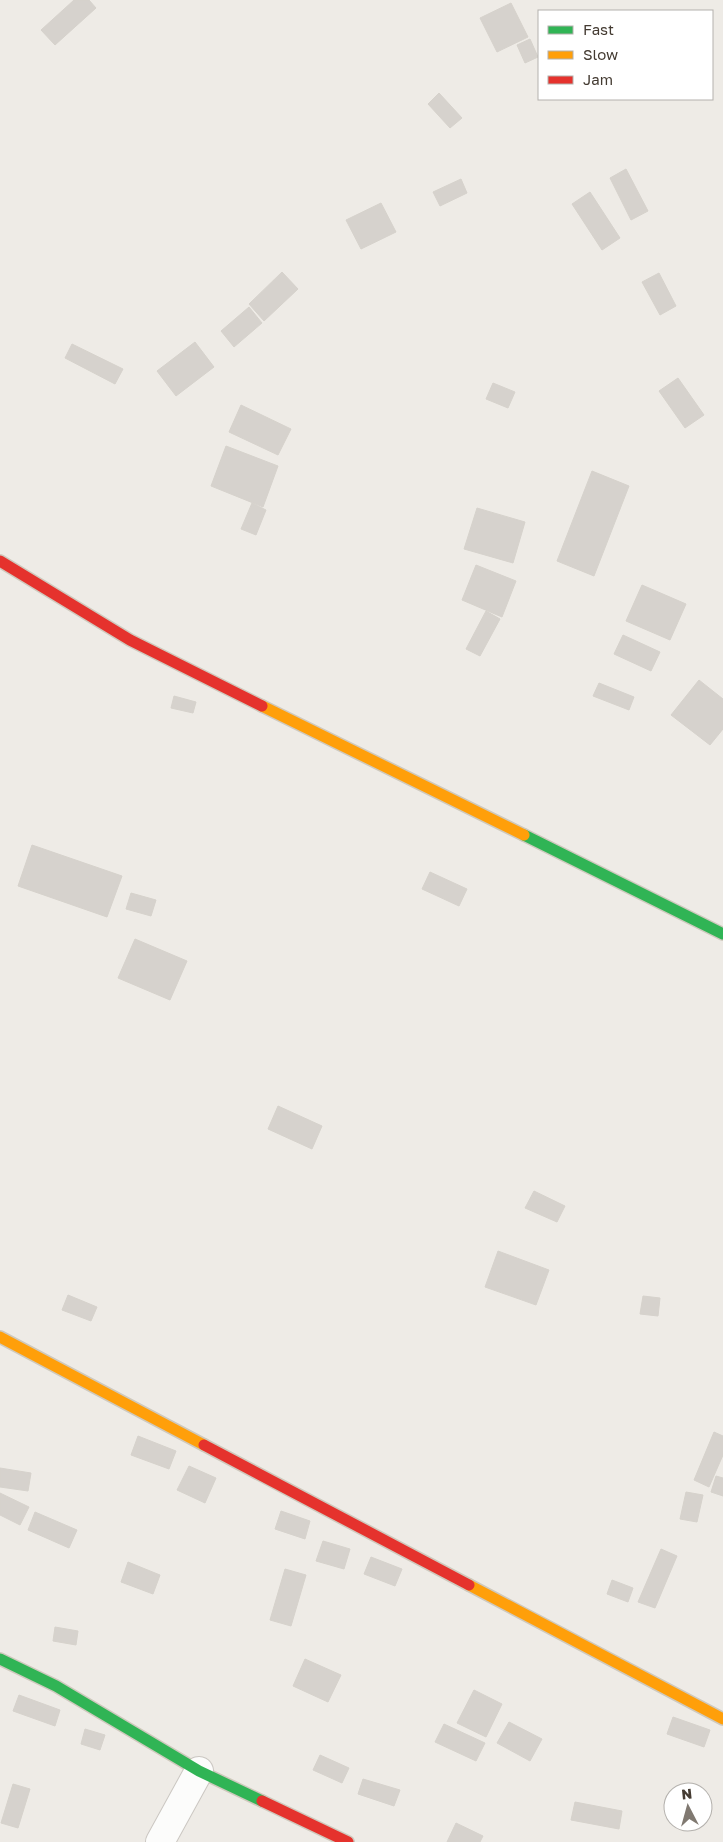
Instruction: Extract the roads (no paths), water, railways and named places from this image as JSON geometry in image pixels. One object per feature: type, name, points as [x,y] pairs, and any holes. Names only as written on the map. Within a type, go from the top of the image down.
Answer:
[{"type":"street","points":[[0,561],[130,640],[723,934]]},
{"type":"street","points":[[0,1337],[723,1718]]},
{"type":"street","points":[[0,1659],[56,1686],[199,1770],[348,1842]]},
{"type":"street","points":[[160,1842],[199,1770]]}]
